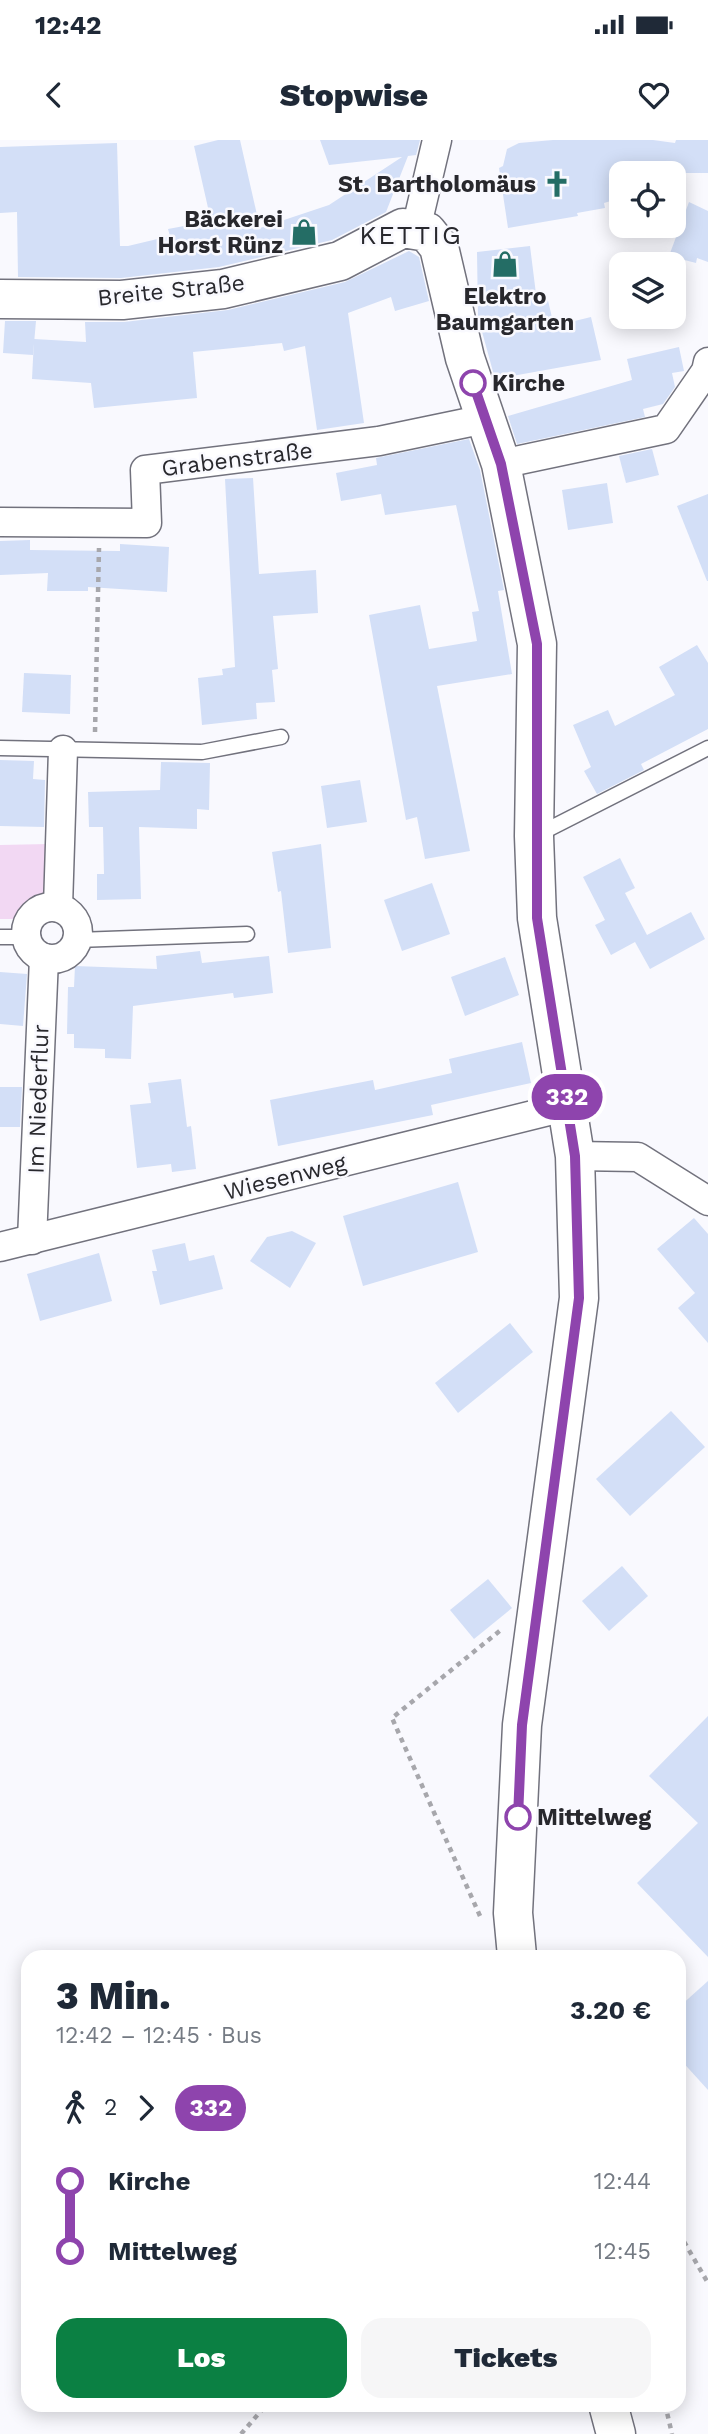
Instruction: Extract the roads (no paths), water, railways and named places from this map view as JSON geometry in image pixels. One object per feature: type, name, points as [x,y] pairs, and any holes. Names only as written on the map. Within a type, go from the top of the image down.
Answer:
[{"type":"street","points":[[437,140],[416,229],[433,236],[439,247],[465,358],[501,464],[537,644],[534,836],[537,918],[575,1156],[579,1298],[522,1725],[513,1913],[516,1950]]},
{"type":"street","name":"Breite Straße","points":[[0,299],[122,300],[223,289],[340,261],[403,228],[416,229]]},
{"type":"street","points":[[501,464],[666,429],[706,371],[708,362]]},
{"type":"street","name":"Grabenstraße","points":[[0,522],[147,523],[145,470],[379,441],[485,419]]},
{"type":"street","points":[[23,944],[66,955],[77,940],[74,919],[58,907],[64,750]]},
{"type":"street","name":"Im Niederflur","points":[[32,1240],[23,944],[32,916],[38,910],[58,907]]},
{"type":"street","name":"Wiesenweg","points":[[0,1247],[569,1106]]},
{"type":"street","points":[[575,1156],[638,1157],[708,1201]]},
{"type":"street","points":[[610,2412],[616,2434]]},
{"type":"lane","points":[[0,748],[202,752],[281,737]]},
{"type":"lane","points":[[534,836],[708,748]]},
{"type":"lane","points":[[77,940],[247,934]]},
{"type":"place","name":"St. Bartholomäus","points":[[557,184]]},
{"type":"place","name":"Bäckerei Horst Rünz","points":[[304,232]]},
{"type":"place","name":"Elektro Baumgarten","points":[[505,264]]},
{"type":"place","name":"Kirche","points":[[473,383]]},
{"type":"place","name":"Mittelweg","points":[[518,1817]]},
{"type":"district","name":"KETTIG","points":[[411,235]]}]
